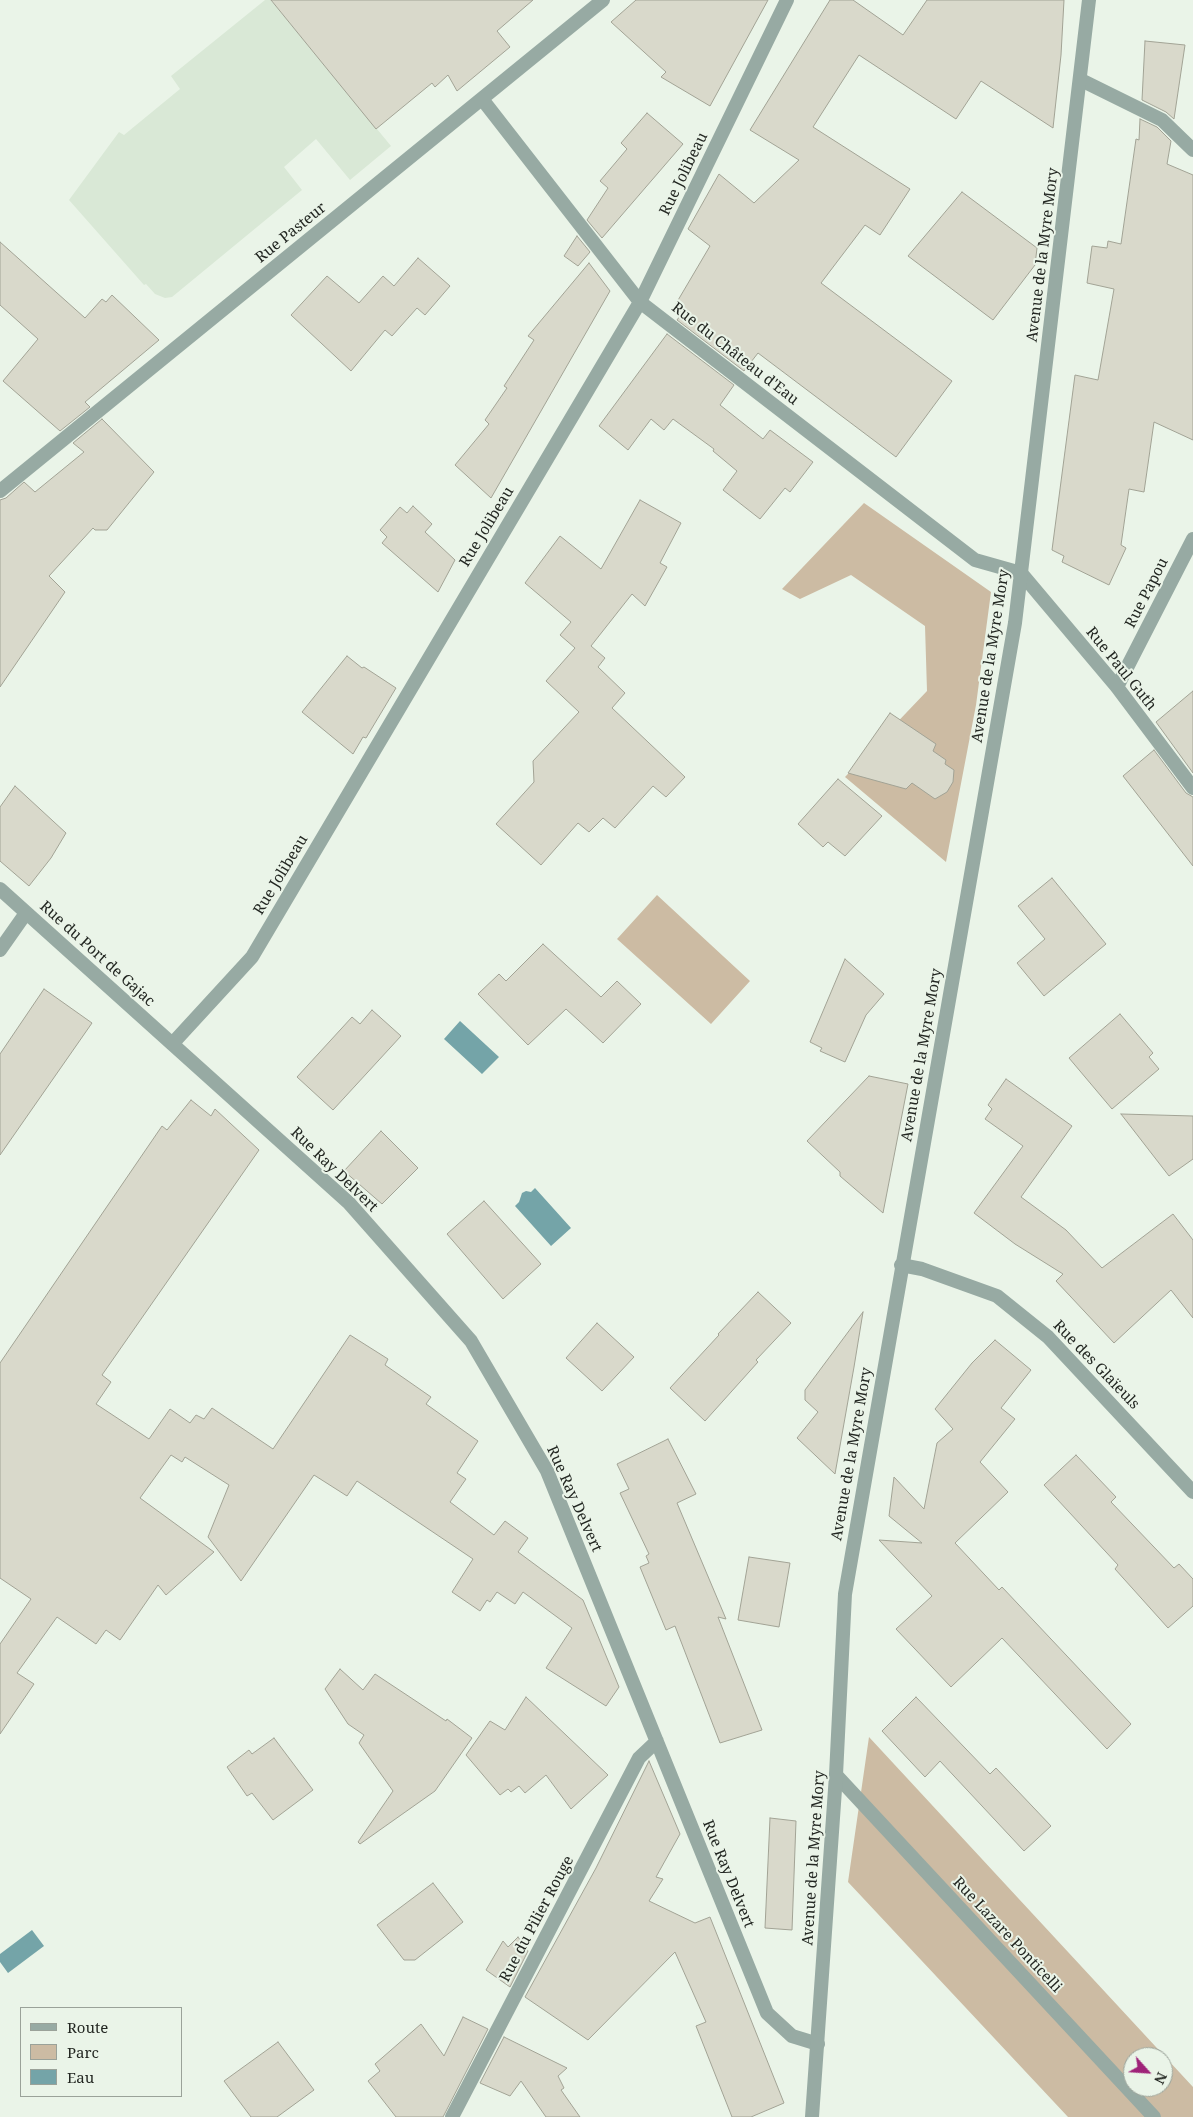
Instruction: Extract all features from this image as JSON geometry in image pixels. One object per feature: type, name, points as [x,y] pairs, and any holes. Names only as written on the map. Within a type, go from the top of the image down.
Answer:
[{"type":"street","name":"Rue Pasteur","points":[[0,491],[603,0]]},
{"type":"street","name":"Rue Jolibeau","points":[[173,1043],[252,957],[640,302],[787,0]]},
{"type":"street","name":"Avenue de la Myre Mory","points":[[812,2117],[836,1775],[845,1594],[901,1265],[1015,623],[1089,0]]},
{"type":"street","points":[[1081,80],[1162,120],[1193,150]]},
{"type":"street","name":"Rue du Château d'Eau","points":[[482,99],[640,302],[975,560],[1021,573]]},
{"type":"street","name":"Rue Papou","points":[[1117,687],[1193,539]]},
{"type":"street","name":"Rue Paul Guth","points":[[1021,573],[1117,687],[1193,788]]},
{"type":"street","name":"Rue du Port de Gajac","points":[[0,889],[173,1043]]},
{"type":"street","points":[[0,950],[26,913]]},
{"type":"street","name":"Rue Ray Delvert","points":[[173,1043],[349,1203],[471,1341],[547,1471],[767,2013],[792,2036],[818,2044]]},
{"type":"street","name":"Rue des Glaïeuls","points":[[901,1265],[922,1269],[996,1296],[1004,1302],[1048,1337],[1193,1492]]},
{"type":"street","name":"Rue du Pilier Rouge","points":[[452,2117],[639,1758],[657,1741]]},
{"type":"street","name":"Rue Lazare Ponticelli","points":[[836,1775],[1154,2117]]},
{"type":"shaded area","points":[[265,0],[270,0],[274,4],[391,146],[350,180],[316,139],[284,167],[302,190],[172,297],[165,298],[155,294],[146,284],[144,285],[69,200],[119,132],[124,135],[180,89],[171,76]]},
{"type":"green space","points":[[864,503],[991,592],[976,705],[946,862],[845,777],[927,691],[925,626],[851,575],[800,599],[782,589]]},
{"type":"green space","points":[[657,895],[750,981],[711,1024],[617,939]]},
{"type":"green space","points":[[869,1737],[1156,2047],[1123,2047],[1123,2097],[1173,2097],[1173,2065],[1193,2087],[1193,2117],[1068,2117],[848,1882]]},
{"type":"water","points":[[460,1021],[499,1057],[482,1074],[444,1039]]},
{"type":"water","points":[[535,1188],[571,1228],[551,1246],[515,1206],[519,1202],[522,1193],[526,1191],[531,1192]]},
{"type":"water","points":[[32,1930],[44,1946],[8,1973],[0,1962],[0,1954]]},
{"type":"building","points":[[271,0],[533,0],[497,31],[510,47],[457,91],[448,75],[435,87],[432,83],[376,129]]},
{"type":"building","points":[[636,0],[768,0],[710,106],[661,77],[666,72],[611,22]]},
{"type":"building","points":[[830,0],[853,0],[903,35],[927,0],[1064,0],[1061,55],[1053,128],[981,81],[956,119],[859,55],[813,127],[910,189],[880,235],[865,225],[821,283],[952,381],[896,457],[758,353],[744,371],[677,320],[682,313],[674,307],[710,246],[688,229],[719,174],[754,203],[799,160],[750,130]]},
{"type":"building","points":[[1145,41],[1185,45],[1174,119],[1166,112],[1142,100]]},
{"type":"building","points":[[647,113],[683,144],[602,238],[587,220],[608,188],[600,181],[627,149],[621,143]]},
{"type":"building","points":[[1140,119],[1157,127],[1171,141],[1167,164],[1193,175],[1193,440],[1154,422],[1144,492],[1129,489],[1121,545],[1126,548],[1109,585],[1062,562],[1064,556],[1052,550],[1075,375],[1098,380],[1114,289],[1087,283],[1092,246],[1107,248],[1108,241],[1121,244],[1136,139],[1139,140]]},
{"type":"building","points":[[962,192],[1037,248],[1035,265],[993,320],[908,256]]},
{"type":"building","points":[[577,236],[590,252],[578,266],[564,256]]},
{"type":"building","points":[[0,242],[85,318],[102,299],[106,302],[112,295],[159,340],[85,402],[90,407],[60,431],[3,381],[38,339],[0,305]]},
{"type":"building","points":[[418,258],[450,286],[425,315],[417,308],[392,336],[385,330],[351,371],[291,315],[327,276],[359,303],[383,276],[394,286]]},
{"type":"building","points":[[589,263],[610,291],[491,498],[455,465],[489,424],[485,420],[507,388],[504,386],[534,340],[528,336]]},
{"type":"building","points":[[667,334],[734,385],[720,405],[763,439],[770,430],[813,462],[790,492],[785,488],[760,519],[723,490],[737,471],[713,451],[714,449],[673,419],[664,430],[651,419],[628,450],[599,426]]},
{"type":"building","points":[[102,419],[154,472],[107,530],[95,530],[93,528],[49,576],[65,592],[0,687],[0,500],[6,498],[24,482],[35,492],[84,452],[73,443]]},
{"type":"building","points":[[640,500],[681,523],[660,563],[667,567],[645,606],[632,594],[591,646],[605,658],[598,667],[625,693],[612,708],[685,777],[666,797],[653,786],[615,828],[603,818],[589,832],[578,823],[541,865],[496,824],[534,782],[533,761],[579,712],[546,681],[575,648],[560,635],[571,622],[525,583],[560,536],[601,569]]},
{"type":"building","points":[[413,506],[432,524],[425,532],[455,560],[438,592],[382,543],[387,537],[380,530],[400,507],[407,513]]},
{"type":"building","points":[[347,656],[362,668],[364,667],[396,688],[366,738],[363,737],[353,754],[302,712]]},
{"type":"building","points":[[1193,691],[1193,773],[1156,722]]},
{"type":"building","points":[[890,713],[936,744],[933,751],[946,760],[945,764],[954,770],[953,782],[947,792],[935,799],[912,783],[906,789],[848,773]]},
{"type":"building","points":[[1154,750],[1186,793],[1193,797],[1193,866],[1123,776]]},
{"type":"building","points":[[838,779],[882,816],[845,856],[828,842],[823,847],[798,824]]},
{"type":"building","points":[[15,786],[66,833],[51,858],[29,886],[0,861],[0,807]]},
{"type":"building","points":[[1052,878],[1106,944],[1044,996],[1017,963],[1045,939],[1018,906]]},
{"type":"building","points":[[543,944],[601,997],[617,981],[641,1004],[603,1043],[566,1009],[528,1045],[478,994],[499,974],[506,981]]},
{"type":"building","points":[[845,959],[884,994],[866,1015],[845,1062],[820,1051],[822,1048],[810,1042]]},
{"type":"building","points":[[44,989],[92,1023],[0,1155],[0,1054]]},
{"type":"building","points":[[372,1010],[401,1036],[333,1110],[297,1077],[352,1017],[360,1024]]},
{"type":"building","points":[[1120,1014],[1153,1053],[1149,1057],[1159,1069],[1112,1109],[1069,1058]]},
{"type":"building","points":[[869,1076],[908,1084],[883,1213],[840,1176],[840,1172],[807,1141]]},
{"type":"building","points":[[1006,1079],[1072,1126],[1021,1197],[1066,1230],[1102,1268],[1173,1214],[1193,1240],[1193,1318],[1171,1290],[1114,1343],[1056,1281],[1063,1274],[1015,1244],[974,1213],[1023,1146],[985,1119],[992,1109],[988,1105]]},
{"type":"building","points":[[191,1100],[211,1116],[215,1109],[259,1150],[102,1375],[111,1382],[96,1404],[149,1439],[170,1409],[190,1423],[196,1415],[204,1419],[212,1408],[273,1449],[350,1335],[388,1359],[385,1365],[431,1397],[426,1404],[478,1441],[457,1473],[466,1479],[450,1502],[494,1535],[505,1521],[528,1538],[518,1552],[583,1600],[619,1687],[606,1706],[546,1668],[572,1628],[523,1592],[515,1604],[497,1592],[490,1602],[487,1600],[480,1611],[452,1592],[473,1559],[357,1481],[347,1496],[314,1475],[241,1581],[208,1537],[229,1485],[185,1457],[182,1462],[171,1455],[140,1498],[214,1552],[166,1595],[158,1585],[120,1640],[106,1630],[96,1644],[57,1617],[17,1673],[34,1684],[0,1734],[0,1644],[31,1599],[0,1578],[0,1363],[162,1126],[167,1130]]},
{"type":"building","points":[[1121,1114],[1193,1116],[1193,1159],[1169,1176]]},
{"type":"building","points":[[381,1131],[418,1168],[382,1204],[344,1171]]},
{"type":"building","points":[[484,1201],[541,1264],[503,1299],[447,1234]]},
{"type":"building","points":[[758,1292],[791,1323],[756,1360],[758,1362],[705,1421],[670,1388]]},
{"type":"building","points":[[863,1312],[835,1474],[797,1438],[818,1412],[805,1400],[805,1390]]},
{"type":"building","points":[[597,1323],[634,1357],[602,1391],[566,1358]]},
{"type":"building","points":[[995,1340],[1031,1370],[1001,1408],[1015,1419],[980,1462],[1008,1492],[955,1543],[999,1590],[1002,1587],[1131,1724],[1107,1749],[1002,1638],[951,1687],[896,1629],[932,1596],[879,1540],[922,1543],[889,1516],[894,1477],[924,1509],[937,1443],[953,1429],[935,1409],[972,1363]]},
{"type":"building","points":[[668,1439],[696,1494],[677,1503],[726,1619],[718,1617],[762,1730],[720,1743],[675,1626],[666,1630],[640,1567],[649,1563],[646,1556],[649,1554],[620,1493],[629,1489],[617,1464]]},
{"type":"building","points":[[1076,1455],[1116,1497],[1111,1502],[1174,1568],[1179,1564],[1193,1579],[1193,1606],[1168,1628],[1115,1569],[1118,1565],[1044,1485]]},
{"type":"building","points":[[749,1557],[790,1563],[779,1627],[738,1620]]},
{"type":"building","points":[[340,1669],[363,1690],[375,1674],[446,1721],[447,1719],[472,1738],[435,1791],[360,1844],[358,1842],[393,1791],[359,1743],[364,1735],[348,1724],[325,1689]]},
{"type":"building","points":[[526,1697],[608,1775],[571,1809],[546,1775],[525,1793],[519,1786],[511,1792],[508,1789],[500,1795],[466,1755],[490,1721],[505,1730]]},
{"type":"building","points":[[916,1697],[990,1774],[996,1768],[1051,1826],[1024,1851],[940,1761],[925,1777],[882,1731]]},
{"type":"building","points":[[274,1738],[313,1790],[273,1820],[252,1793],[247,1796],[227,1767],[249,1750],[252,1754]]},
{"type":"building","points":[[649,1761],[680,1834],[656,1877],[663,1879],[649,1901],[695,1923],[710,1917],[784,2103],[751,2117],[732,2117],[696,2026],[706,2022],[675,1952],[588,2040],[525,1997],[596,1868]]},
{"type":"building","points":[[770,1818],[796,1821],[792,1930],[765,1928]]},
{"type":"building","points":[[433,1883],[463,1922],[415,1960],[404,1960],[377,1925]]},
{"type":"building","points":[[518,1937],[528,1951],[510,1987],[486,1970],[503,1941],[508,1947]]},
{"type":"building","points":[[463,2017],[488,2029],[443,2117],[396,2117],[368,2081],[380,2071],[375,2064],[421,2024],[444,2056]]},
{"type":"building","points":[[504,2037],[567,2068],[558,2076],[564,2088],[561,2090],[580,2117],[546,2117],[521,2081],[510,2096],[480,2083]]},
{"type":"building","points":[[278,2042],[314,2090],[277,2117],[251,2117],[224,2081]]}]
